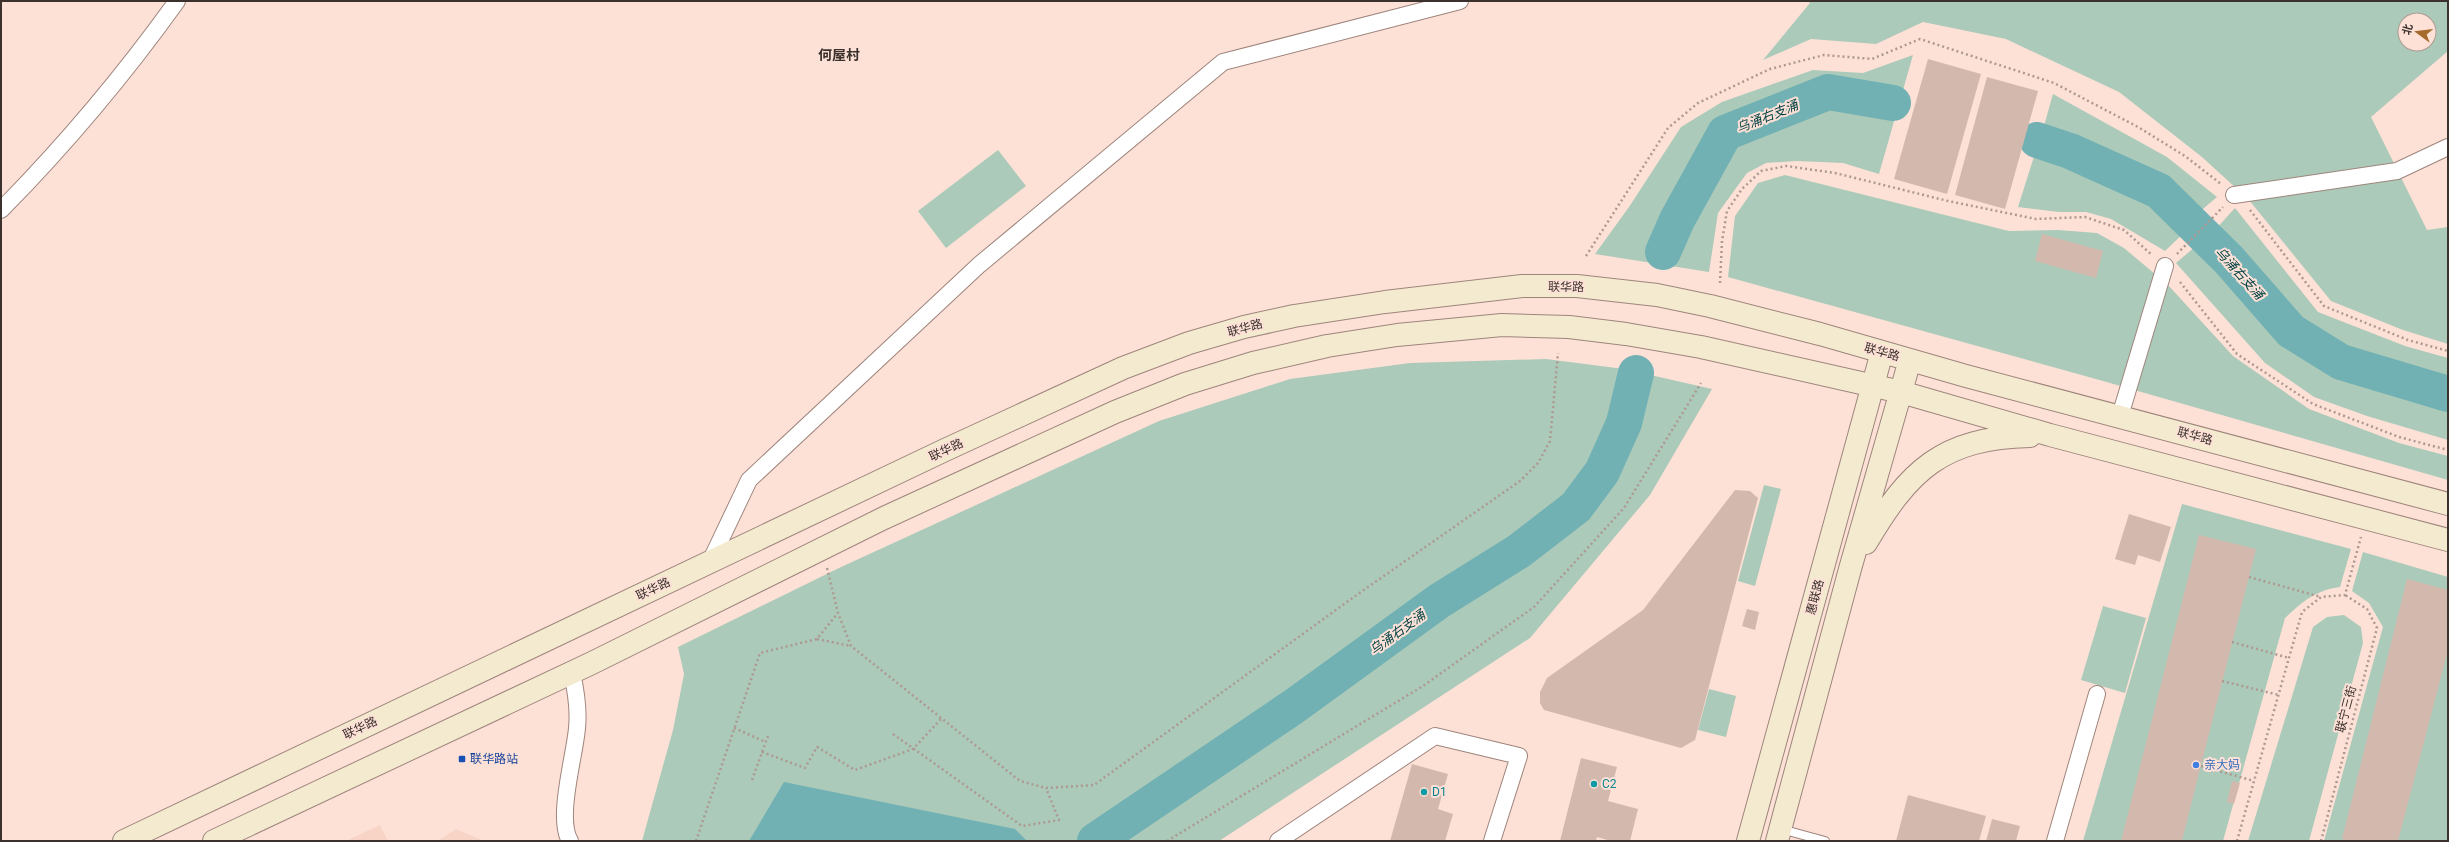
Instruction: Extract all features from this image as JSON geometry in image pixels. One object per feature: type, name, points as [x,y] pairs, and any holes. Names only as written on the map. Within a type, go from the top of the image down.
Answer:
[{"type":"street","points":[[1,210],[47,164],[152,35],[177,1]]},
{"type":"street","points":[[710,562],[749,480],[979,264],[1223,62],[1460,1]]},
{"type":"street","points":[[2231,198],[2397,170],[2448,147]]},
{"type":"street","points":[[2120,416],[2168,263]]},
{"type":"street","name":"联华路","points":[[124,841],[710,562],[1109,375],[1190,344],[1294,316],[1386,302],[1522,286],[1577,286],[1657,295],[1710,306],[2448,504]]},
{"type":"street","points":[[214,841],[572,672],[884,518],[1115,412],[1185,384],[1253,363],[1312,349],[1389,336],[1502,325],[1569,327],[1626,334],[1701,347],[1901,392],[2050,435],[2448,540]]},
{"type":"street","name":"惠联路","points":[[1748,841],[1882,352]]},
{"type":"street","points":[[1779,835],[1850,569],[1910,360]]},
{"type":"street","points":[[1850,569],[1888,506],[1914,478],[1934,461],[1954,448],[1998,436],[2050,435]]},
{"type":"street","points":[[570,841],[565,817],[577,728],[578,700],[572,672]]},
{"type":"street","points":[[2055,841],[2097,694]]},
{"type":"street","points":[[1278,841],[1435,736],[1519,756],[1492,841]]},
{"type":"lane","points":[[1779,835],[1825,841]]},
{"type":"path","points":[[1586,256],[1668,128],[1698,103],[1770,68],[1824,55],[1872,59],[1920,39],[2054,83],[2145,131],[2185,156],[2231,198],[2243,202],[2324,306],[2408,340],[2448,351]]},
{"type":"path","points":[[1720,283],[1722,241],[1728,211],[1742,189],[1761,171],[1786,166],[1835,173],[1948,201],[2036,219],[2085,217],[2124,230],[2168,263],[2237,354],[2313,404],[2399,437],[2448,450]]},
{"type":"path","points":[[2168,263],[2231,198]]},
{"type":"path","points":[[696,841],[760,653],[817,639],[851,646],[1020,781],[1046,788],[1094,785],[1358,594],[1520,481],[1538,464],[1550,441],[1558,353]]},
{"type":"path","points":[[1167,841],[1423,686],[1534,607],[1624,508],[1701,383]]},
{"type":"path","points":[[2249,577],[2321,597],[2345,594],[2361,537]]},
{"type":"path","points":[[827,567],[838,613],[851,646]]},
{"type":"path","name":"联宁三街","points":[[2321,841],[2377,628],[2367,609],[2345,594]]},
{"type":"path","points":[[2237,841],[2302,612],[2321,597]]},
{"type":"path","points":[[817,639],[838,613]]},
{"type":"path","points":[[2232,642],[2289,658]]},
{"type":"path","points":[[2222,681],[2279,695]]},
{"type":"path","points":[[762,752],[805,768],[817,747],[855,770],[914,749],[941,719]]},
{"type":"path","points":[[734,728],[766,742]]},
{"type":"path","points":[[893,734],[1022,826],[1059,820],[1046,788]]},
{"type":"path","points":[[752,780],[768,736]]},
{"type":"path","points":[[2201,766],[2254,781]]},
{"type":"shaded area","points":[[380,825],[388,841],[346,841]]},
{"type":"shaded area","points":[[456,829],[484,841],[438,841]]},
{"type":"green space","points":[[1808,1],[2448,1],[2448,51],[2371,117],[2427,230],[2448,227],[2448,344],[2403,330],[2331,301],[2249,200],[2202,157],[2119,92],[2006,39],[1923,22],[1876,44],[1811,39],[1763,60],[1810,3]]},
{"type":"green space","points":[[1913,55],[1879,174],[1843,163],[1797,161],[1766,163],[1747,173],[1718,213],[1709,272],[1595,254],[1629,207],[1681,127],[1722,102],[1813,70],[1863,73]]},
{"type":"green space","points":[[2053,94],[2167,157],[2217,197],[2197,214],[2142,172],[2042,133]]},
{"type":"green space","points":[[2037,147],[2074,160],[2156,197],[2189,228],[2165,251],[2111,219],[2086,212],[2059,212],[2018,207]]},
{"type":"green space","points":[[998,150],[1026,186],[946,248],[918,211]]},
{"type":"green space","points":[[1785,175],[2009,231],[2058,230],[2097,233],[2124,248],[2168,285],[2233,356],[2309,409],[2399,443],[2448,456],[2448,480],[2103,381],[1728,277],[1735,216],[1758,183]]},
{"type":"green space","points":[[2235,208],[2318,312],[2405,346],[2448,358],[2448,388],[2349,358],[2298,326],[2214,231]]},
{"type":"green space","points":[[2203,240],[2256,306],[2291,339],[2342,371],[2448,402],[2448,440],[2367,416],[2314,397],[2265,363],[2176,263]]},
{"type":"green space","points":[[1546,359],[1624,369],[1712,389],[1650,495],[1530,638],[1219,841],[642,841],[673,730],[684,674],[678,647],[839,568],[1159,421],[1290,379],[1410,363]]},
{"type":"green space","points":[[1764,485],[1781,489],[1755,586],[1738,581]]},
{"type":"green space","points":[[2182,504],[2351,549],[2340,587],[2317,594],[2297,607],[2285,618],[2223,841],[2083,841]]},
{"type":"green space","points":[[2363,552],[2448,577],[2448,841],[2324,841],[2383,627],[2369,603],[2352,591]]},
{"type":"green space","points":[[2103,606],[2146,618],[2125,693],[2081,680]]},
{"type":"green space","points":[[2344,615],[2361,627],[2363,643],[2309,841],[2248,841],[2313,627],[2327,617]]},
{"type":"green space","points":[[1709,689],[1736,696],[1726,737],[1698,730]]},
{"type":"water","points":[[784,782],[1015,829],[1027,841],[749,841]]},
{"type":"building","points":[[1928,59],[1981,74],[1947,194],[1894,179]]},
{"type":"building","points":[[1987,77],[2038,91],[2005,209],[1955,195]]},
{"type":"building","points":[[2042,234],[2103,251],[2096,278],[2035,261]]},
{"type":"building","points":[[1735,490],[1750,491],[1758,498],[1695,740],[1681,748],[1544,710],[1540,703],[1540,692],[1547,678],[1643,610]]},
{"type":"building","points":[[2129,514],[2171,527],[2160,562],[2138,555],[2135,565],[2115,559]]},
{"type":"building","points":[[2199,535],[2256,549],[2182,841],[2121,841]]},
{"type":"building","points":[[2407,579],[2448,590],[2448,650],[2398,841],[2351,841],[2342,839]]},
{"type":"building","points":[[1747,609],[1759,612],[1755,630],[1742,626]]},
{"type":"building","name":"C2","points":[[1581,758],[1617,767],[1608,801],[1638,809],[1630,841],[1611,841],[1597,837],[1596,841],[1560,841]]},
{"type":"building","name":"D1","points":[[1412,764],[1448,774],[1438,809],[1453,814],[1445,841],[1390,841]]},
{"type":"building","points":[[2232,781],[2240,783],[2234,804],[2227,802]]},
{"type":"building","points":[[1908,795],[1986,816],[1979,841],[1896,841]]},
{"type":"building","points":[[1992,819],[2020,826],[2016,841],[1986,841]]},
{"type":"waterway","name":"乌涌右支涌","points":[[1663,252],[1677,220],[1725,133],[1828,92],[1893,103]]},
{"type":"waterway","name":"乌涌右支涌","points":[[2037,140],[2070,151],[2159,191],[2229,260],[2291,331],[2341,362],[2448,394]]},
{"type":"waterway","name":"乌涌右支涌","points":[[1095,841],[1293,707],[1439,601],[1519,551],[1576,507],[1602,472],[1624,423],[1636,373]]},
{"type":"place","name":"联华路站","points":[[462,759]]},
{"type":"place","name":"亲大妈","points":[[2196,765]]},
{"type":"place","name":"C2","points":[[1594,784]]},
{"type":"place","name":"D1","points":[[1424,792]]},
{"type":"district","name":"何屋村","points":[[839,55]]}]
